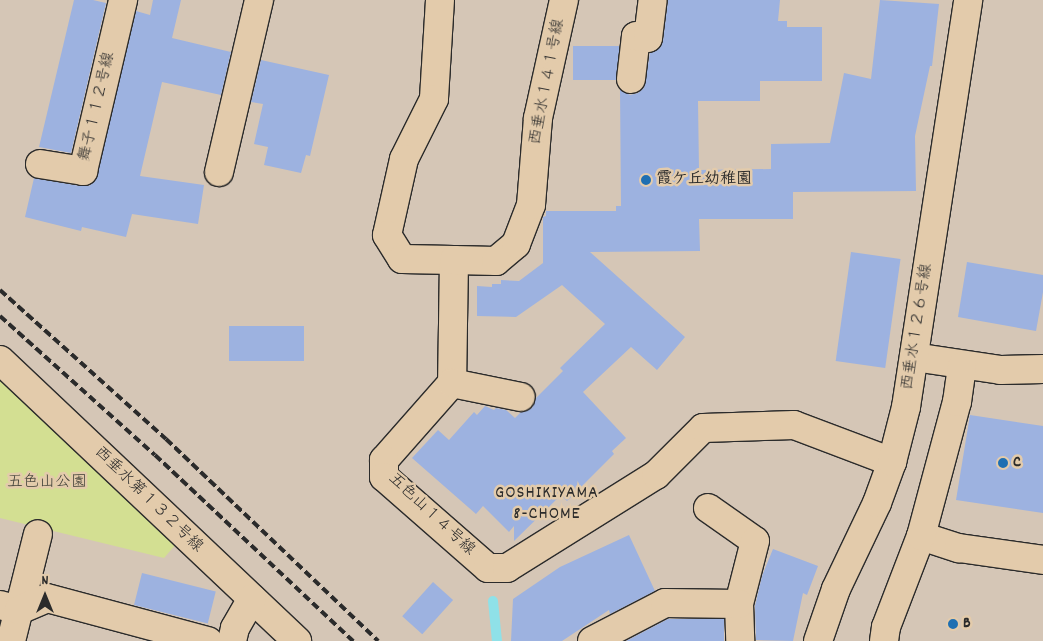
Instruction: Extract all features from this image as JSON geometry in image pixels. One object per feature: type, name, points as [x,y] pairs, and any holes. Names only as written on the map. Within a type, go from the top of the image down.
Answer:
[{"type":"street","name":"舞子１１２号線","points":[[40,164],[83,171],[123,0]]},
{"type":"street","points":[[219,172],[259,0]]},
{"type":"street","points":[[440,0],[434,99],[404,158],[387,235],[402,259],[454,260],[452,383],[521,397]]},
{"type":"street","name":"西垂水１４１号線","points":[[454,260],[496,261],[516,244],[531,205],[538,118],[564,0]]},
{"type":"street","points":[[631,79],[636,36],[648,38],[653,0]]},
{"type":"street","name":"西垂水１２６号線","points":[[818,641],[836,589],[877,503],[892,462],[906,407],[968,0]]},
{"type":"street","points":[[914,357],[962,366],[1002,370],[1043,369]]},
{"type":"street","name":"西垂水第１３２号線","points":[[0,360],[297,641]]},
{"type":"street","points":[[884,641],[886,627],[921,536],[957,402],[962,366]]},
{"type":"street","name":"五色山１４号線","points":[[452,383],[384,460],[384,477],[488,568],[507,568],[656,475],[703,428],[794,425],[892,462]]},
{"type":"street","points":[[708,508],[755,541],[739,604],[740,641]]},
{"type":"street","points":[[11,641],[10,608],[38,534]]},
{"type":"street","points":[[921,536],[959,548],[1043,560]]},
{"type":"street","points":[[10,608],[46,598],[208,641]]},
{"type":"street","points":[[232,641],[235,628],[252,598]]},
{"type":"street","points":[[592,641],[665,603],[739,604]]},
{"type":"green space","name":"五色山公園","points":[[0,376],[177,543],[164,558],[0,518]]},
{"type":"building","points":[[74,0],[93,0],[106,3],[71,153],[39,147]]},
{"type":"building","points":[[153,0],[181,0],[172,38],[231,52],[221,95],[162,82],[140,176],[204,185],[198,224],[132,214],[126,237],[82,227],[81,231],[25,217],[34,178],[80,186],[89,186],[95,181],[136,11],[150,15]]},
{"type":"building","points":[[668,0],[780,0],[778,21],[787,21],[787,27],[822,27],[822,81],[760,81],[760,101],[698,101],[699,170],[771,169],[771,144],[830,143],[844,73],[871,79],[880,0],[939,4],[932,66],[930,66],[915,136],[916,191],[793,192],[793,219],[699,219],[700,251],[590,252],[685,337],[657,370],[631,347],[583,392],[626,438],[612,451],[614,454],[567,501],[561,495],[514,541],[514,526],[509,532],[483,506],[476,514],[412,458],[438,430],[449,440],[474,412],[477,415],[485,406],[494,410],[496,408],[506,410],[515,418],[521,412],[532,408],[536,398],[563,371],[560,368],[605,324],[562,285],[516,317],[477,316],[477,286],[492,287],[492,284],[501,284],[501,280],[519,281],[543,263],[543,217],[546,216],[546,211],[616,211],[616,206],[621,206],[620,89],[630,95],[638,93],[644,88],[650,53],[660,48],[663,41]]},
{"type":"building","points":[[573,46],[619,46],[619,80],[573,80]]},
{"type":"building","points":[[261,60],[329,75],[310,156],[306,155],[301,173],[264,165],[268,147],[254,144],[263,104],[251,102]]},
{"type":"building","points":[[851,252],[901,259],[885,368],[836,361]]},
{"type":"building","points":[[967,262],[1043,275],[1043,292],[1036,331],[958,317]]},
{"type":"building","points":[[229,326],[304,326],[304,361],[229,361]]},
{"type":"building","name":"C","points":[[970,415],[1043,426],[1043,513],[956,500]]},
{"type":"building","points":[[629,535],[655,591],[610,614],[609,610],[562,641],[511,641],[513,599],[560,567]]},
{"type":"building","points":[[773,549],[818,566],[807,595],[803,593],[793,641],[756,640],[755,606],[762,576]]},
{"type":"building","points":[[142,573],[216,591],[208,623],[134,605]]},
{"type":"building","points":[[433,582],[453,600],[422,634],[402,616]]},
{"type":"building","points":[[668,619],[724,619],[724,641],[626,641]]},
{"type":"waterway","points":[[493,601],[497,641]]},
{"type":"railway","points":[[0,290],[166,439],[378,641]]},
{"type":"railway","points":[[0,316],[155,455],[353,641]]},
{"type":"place","name":"霞ケ丘幼稚園","points":[[646,180]]},
{"type":"place","name":"C","points":[[1003,463]]},
{"type":"place","name":"B","points":[[953,624]]},
{"type":"district","name":"GOSHIKIYAMA 8-CHOME","points":[[547,505]]}]
